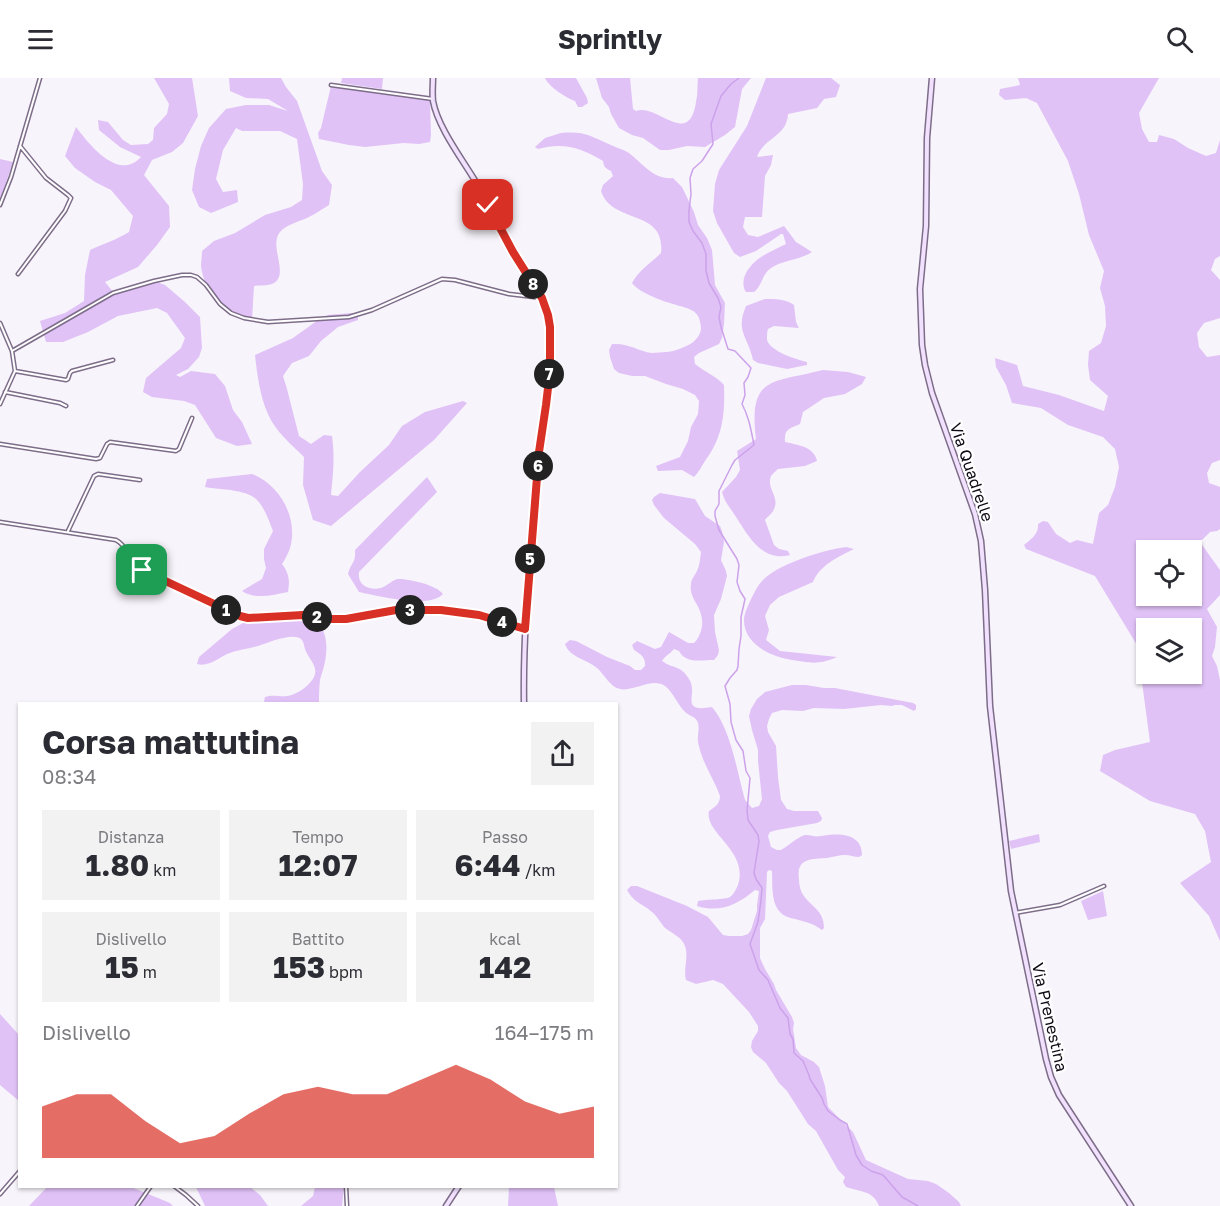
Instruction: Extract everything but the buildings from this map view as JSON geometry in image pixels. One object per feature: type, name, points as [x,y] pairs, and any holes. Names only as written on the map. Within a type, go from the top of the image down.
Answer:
[{"type":"street","points":[[0,205],[10,182],[40,78]]},
{"type":"street","points":[[433,78],[433,99],[442,124],[482,192],[513,252],[542,298],[550,327],[550,371],[539,452],[525,629],[524,702]]},
{"type":"street","name":"Via Quadrelle","points":[[932,78],[927,138],[926,226],[920,289],[922,345],[932,390],[975,514],[981,541],[990,700],[1010,884]]},
{"type":"street","points":[[331,85],[433,99]]},
{"type":"street","points":[[18,274],[65,211],[70,200],[68,195],[46,178],[20,146]]},
{"type":"street","points":[[12,351],[113,293],[184,274],[193,275],[202,281],[220,304],[231,313],[264,322],[349,317],[372,310],[442,279],[452,279],[509,294],[542,298]]},
{"type":"street","points":[[0,323],[12,351],[15,371],[0,404]]},
{"type":"street","points":[[15,371],[66,380],[72,371],[112,360]]},
{"type":"street","points":[[5,392],[61,403],[66,406]]},
{"type":"street","points":[[0,444],[96,459],[100,458],[110,442],[176,451],[179,449],[192,418]]},
{"type":"street","points":[[68,532],[94,476],[97,474],[140,480]]},
{"type":"street","points":[[0,522],[116,540],[121,543],[135,563],[146,572],[247,618],[303,615],[346,619],[396,610],[441,610],[479,615],[525,629]]},
{"type":"street","name":"Via Prenestina","points":[[1010,884],[1051,1077],[1075,1120],[1131,1206]]},
{"type":"street","points":[[1015,913],[1060,905],[1104,886]]},
{"type":"street","points":[[0,1194],[18,1173]]},
{"type":"street","points":[[137,1206],[150,1188]]},
{"type":"street","points":[[177,1188],[198,1206]]},
{"type":"street","points":[[346,1188],[347,1206]]},
{"type":"street","points":[[446,1206],[458,1188]]},
{"type":"shaded area","points":[[154,78],[192,78],[198,116],[183,143],[172,152],[152,160],[144,175],[169,206],[170,227],[138,267],[105,282],[114,293],[154,281],[165,285],[200,317],[202,348],[199,357],[188,369],[176,375],[180,377],[191,371],[215,374],[225,386],[233,410],[242,422],[252,444],[237,446],[216,438],[195,405],[184,401],[152,397],[143,392],[146,378],[181,348],[185,338],[167,313],[157,308],[118,316],[63,342],[46,342],[40,321],[65,313],[84,301],[85,275],[90,250],[129,232],[133,216],[111,190],[75,168],[65,156],[76,127],[105,158],[123,165],[132,164],[141,157],[120,147],[99,130],[98,120],[108,122],[123,140],[131,145],[148,144],[153,140],[154,128],[167,114],[169,104]]},
{"type":"shaded area","points":[[229,78],[281,78],[297,101],[322,171],[332,185],[329,205],[280,232],[276,245],[280,274],[272,284],[254,286],[252,320],[226,308],[212,294],[203,276],[202,251],[214,241],[235,233],[265,215],[291,207],[302,200],[303,184],[297,139],[280,131],[242,131],[236,128],[223,150],[216,179],[223,192],[237,190],[238,202],[211,213],[199,207],[192,190],[201,146],[209,128],[226,109],[246,105],[269,105],[288,111],[268,99],[246,98],[230,91]]},
{"type":"shaded area","points":[[342,78],[383,78],[382,89],[341,83]]},
{"type":"shaded area","points":[[545,78],[576,78],[588,103],[578,107],[575,101],[550,85]]},
{"type":"shaded area","points":[[596,78],[630,78],[633,109],[644,110],[679,123],[687,122],[692,116],[697,99],[698,78],[751,78],[742,89],[735,127],[725,135],[705,147],[687,146],[660,150],[643,138],[619,128],[602,98]]},
{"type":"shaded area","points":[[766,78],[831,78],[840,85],[836,97],[824,99],[817,108],[788,114],[784,128],[764,146],[757,157],[773,155],[765,176],[762,217],[745,217],[743,227],[748,235],[758,237],[784,226],[796,242],[812,252],[771,268],[754,292],[746,292],[744,278],[751,266],[761,257],[786,244],[781,234],[756,251],[740,257],[734,253],[713,211],[715,184],[719,170],[747,126]]},
{"type":"shaded area","points":[[1018,78],[1159,78],[1139,113],[1142,129],[1149,142],[1157,142],[1159,135],[1174,139],[1206,156],[1216,153],[1220,140],[1220,256],[1215,259],[1211,270],[1220,280],[1220,318],[1204,323],[1197,333],[1199,347],[1207,357],[1220,355],[1220,460],[1212,463],[1207,473],[1209,483],[1220,487],[1220,529],[1210,532],[1202,540],[1136,540],[1136,606],[1202,606],[1202,545],[1220,570],[1220,595],[1207,609],[1217,627],[1212,656],[1220,680],[1220,941],[1209,916],[1180,883],[1211,862],[1205,831],[1195,814],[1150,801],[1100,771],[1103,755],[1150,742],[1142,684],[1202,684],[1202,618],[1136,618],[1136,643],[1095,576],[1026,549],[1024,545],[1034,536],[1038,524],[1043,521],[1048,522],[1056,534],[1070,543],[1077,540],[1093,544],[1099,513],[1108,505],[1119,467],[1115,449],[1103,437],[1068,425],[1041,408],[1012,403],[1006,385],[996,367],[995,358],[1017,365],[1023,386],[1059,395],[1104,411],[1108,396],[1090,380],[1088,365],[1089,351],[1101,343],[1106,326],[1105,306],[1100,288],[1104,271],[1089,235],[1068,161],[1037,103],[1026,98],[1005,100],[999,95],[1000,89],[1020,85]]},
{"type":"shaded area","points":[[331,86],[430,100],[430,142],[365,147],[319,139],[318,133]]},
{"type":"shaded area","points":[[561,133],[576,133],[592,137],[627,152],[654,174],[673,178],[682,187],[698,225],[712,250],[715,285],[725,303],[722,338],[719,344],[694,357],[695,364],[724,385],[724,406],[722,425],[716,443],[694,477],[682,470],[658,471],[656,466],[680,457],[698,414],[699,401],[695,395],[645,376],[619,373],[614,369],[609,350],[612,344],[652,353],[679,349],[692,343],[698,336],[701,328],[700,321],[692,310],[645,293],[632,283],[642,270],[661,253],[660,239],[655,229],[647,223],[616,209],[607,202],[601,191],[603,185],[613,176],[603,161],[588,153],[564,146],[538,149],[535,147],[545,138]]},
{"type":"shaded area","points":[[0,159],[13,162],[0,201]]},
{"type":"shaded area","points":[[765,299],[784,300],[794,305],[799,328],[774,326],[768,329],[767,340],[773,348],[807,362],[807,365],[787,369],[753,360],[742,328],[743,315],[746,306]]},
{"type":"shaded area","points":[[351,313],[358,315],[358,320],[338,327],[321,341],[309,356],[292,363],[283,376],[299,436],[311,444],[324,435],[332,436],[334,459],[331,495],[338,496],[389,445],[402,426],[425,412],[463,401],[467,403],[434,440],[331,526],[313,520],[303,485],[304,457],[279,432],[268,414],[261,393],[255,355],[293,338],[328,315]]},
{"type":"shaded area","points":[[823,370],[848,372],[866,377],[862,384],[845,394],[824,398],[803,412],[800,424],[786,432],[785,442],[809,449],[817,461],[805,466],[778,469],[771,476],[770,485],[775,505],[765,520],[774,545],[788,551],[790,555],[772,555],[751,540],[722,492],[740,470],[737,451],[756,439],[756,403],[760,392],[768,385],[778,381]]},
{"type":"shaded area","points":[[252,474],[272,486],[286,505],[290,516],[292,540],[282,564],[288,577],[288,592],[258,596],[242,591],[262,579],[266,568],[264,549],[273,531],[262,507],[253,496],[205,487],[207,479]]},
{"type":"shaded area","points":[[427,477],[437,492],[359,572],[359,577],[362,584],[372,589],[381,588],[401,579],[428,585],[443,594],[427,601],[416,601],[359,592],[348,574],[354,561],[355,550]]},
{"type":"shaded area","points":[[660,493],[695,499],[705,516],[720,526],[722,531],[724,542],[721,560],[727,576],[714,615],[718,655],[714,660],[690,660],[674,649],[662,661],[680,669],[689,679],[692,705],[702,708],[712,707],[719,716],[729,739],[745,800],[752,808],[759,806],[762,799],[758,750],[749,716],[757,699],[765,692],[792,685],[806,685],[835,688],[916,705],[914,711],[902,705],[881,705],[844,709],[782,710],[772,713],[767,726],[776,746],[781,800],[787,809],[818,811],[822,818],[817,823],[770,832],[768,836],[771,847],[781,850],[804,835],[841,835],[858,842],[862,855],[859,857],[843,855],[802,863],[799,872],[801,890],[805,898],[822,916],[824,928],[822,930],[812,924],[787,917],[781,912],[774,901],[772,871],[767,872],[765,919],[760,928],[760,958],[792,1017],[796,1048],[801,1055],[819,1067],[828,1107],[853,1132],[866,1160],[908,1179],[936,1184],[949,1193],[961,1206],[879,1206],[870,1194],[846,1187],[843,1182],[845,1177],[838,1170],[816,1131],[808,1124],[766,1063],[753,1052],[752,1041],[758,1031],[758,1026],[749,1012],[723,984],[713,980],[696,984],[686,980],[684,943],[664,927],[652,912],[633,898],[627,890],[631,886],[637,886],[687,906],[708,917],[723,935],[729,936],[748,934],[757,911],[759,891],[755,890],[735,904],[721,908],[697,906],[698,901],[730,897],[738,885],[740,873],[732,852],[709,819],[709,811],[718,803],[720,796],[701,753],[697,721],[685,712],[665,686],[654,683],[631,689],[617,688],[597,668],[567,649],[565,644],[570,640],[576,641],[635,670],[641,670],[645,666],[645,660],[632,645],[637,641],[655,649],[661,647],[669,632],[688,643],[694,643],[697,639],[701,631],[702,616],[692,595],[691,584],[699,566],[701,552],[695,544],[664,518],[654,505],[652,500]]},
{"type":"shaded area","points":[[846,547],[854,549],[825,566],[813,582],[779,597],[770,605],[765,616],[769,630],[766,640],[780,651],[837,657],[815,663],[792,660],[767,652],[753,642],[748,636],[744,619],[752,597],[763,580],[772,572],[792,562]]},
{"type":"shaded area","points":[[304,617],[318,624],[326,643],[319,702],[264,701],[268,696],[287,696],[296,693],[306,687],[313,678],[314,666],[303,641],[298,638],[281,638],[231,653],[209,663],[197,664],[199,657],[232,629],[245,622]]},
{"type":"shaded area","points":[[1039,834],[1040,842],[1011,849],[1009,841]]},
{"type":"shaded area","points":[[1103,891],[1107,916],[1088,920],[1081,901]]},
{"type":"shaded area","points":[[0,1014],[18,1034],[18,1100],[0,1085]]},
{"type":"shaded area","points":[[46,1188],[133,1188],[173,1206],[29,1206]]},
{"type":"shaded area","points":[[196,1188],[251,1188],[268,1206],[205,1206]]},
{"type":"shaded area","points":[[315,1188],[344,1188],[342,1206],[301,1206],[313,1196]]},
{"type":"shaded area","points":[[509,1188],[554,1188],[558,1206],[508,1206]]},
{"type":"waterway","points":[[739,78],[721,96],[711,124],[713,144],[702,161],[693,169],[690,178],[689,222],[706,254],[706,271],[709,283],[721,307],[719,317],[728,349],[735,351],[751,368],[744,383],[745,395],[742,404],[754,445],[732,465],[719,491],[719,504],[715,511],[719,530],[737,559],[739,565],[737,582],[745,599],[741,617],[738,666],[725,686],[730,704],[731,722],[736,740],[743,751],[746,771],[750,778],[748,820],[758,835],[759,841],[754,873],[762,888],[761,900],[758,922],[750,944],[759,970],[768,980],[780,1008],[788,1018],[794,1053],[803,1061],[828,1111],[847,1124],[856,1155],[862,1165],[883,1175],[902,1197],[918,1206]]},
{"type":"route","points":[[142,570],[248,618],[303,615],[346,619],[396,610],[441,610],[479,615],[525,629],[539,452],[550,371],[550,327],[542,298],[513,252],[488,205]]}]
